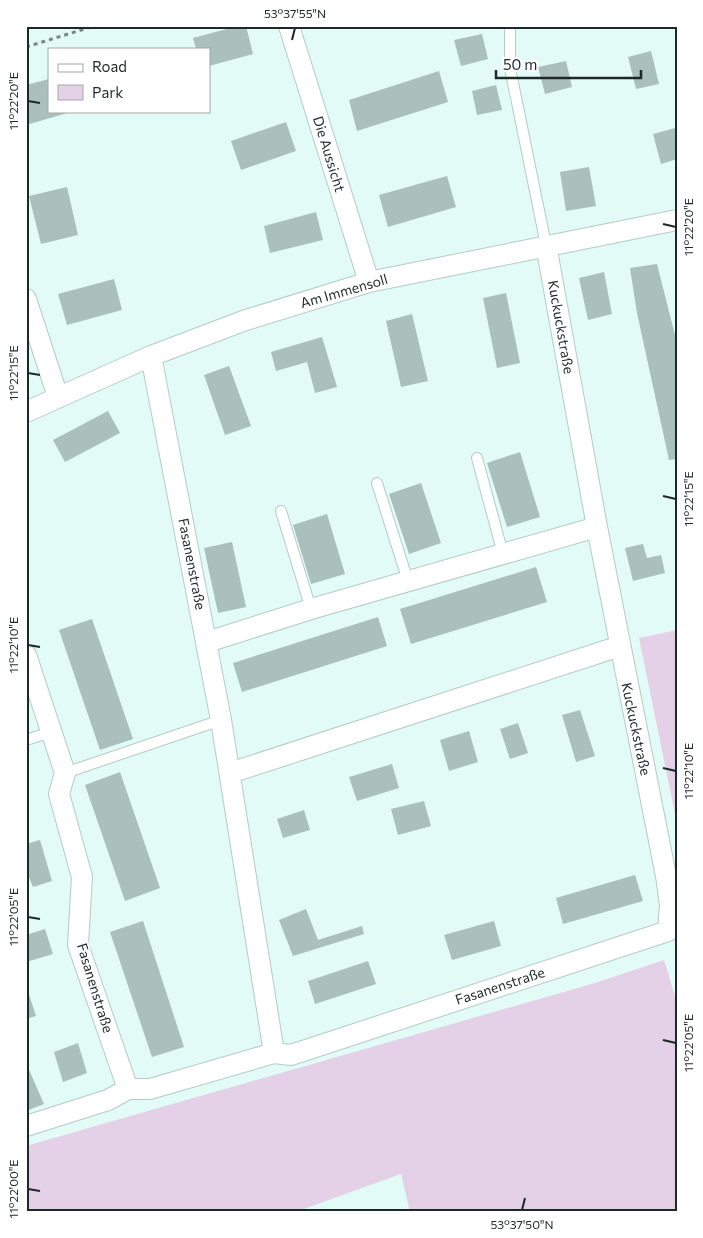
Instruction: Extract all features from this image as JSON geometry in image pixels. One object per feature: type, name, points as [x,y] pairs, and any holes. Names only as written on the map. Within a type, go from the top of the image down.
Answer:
[{"type":"street","name":"Die Aussicht","points":[[289,26],[369,282]]},
{"type":"street","name":"Am Immensoll","points":[[26,412],[151,356],[243,320],[369,282],[677,220]]},
{"type":"street","name":"Kuckuckstraße","points":[[546,245],[597,528],[666,876],[672,937]]},
{"type":"street","points":[[26,299],[58,397]]},
{"type":"street","name":"Fasanenstraße","points":[[151,356],[221,720],[274,1053]]},
{"type":"street","points":[[207,642],[311,609],[597,528]]},
{"type":"street","points":[[230,774],[620,646]]},
{"type":"street","points":[[26,655],[65,773]]},
{"type":"street","name":"Fasanenstraße","points":[[65,773],[59,794],[82,877],[78,945],[128,1089]]},
{"type":"street","name":"Fasanenstraße","points":[[26,1126],[108,1100],[128,1089],[150,1089],[274,1053],[291,1055],[672,937]]},
{"type":"lane","points":[[510,26],[510,68],[546,245]]},
{"type":"lane","points":[[477,458],[503,554]]},
{"type":"lane","points":[[377,483],[408,581]]},
{"type":"lane","points":[[281,511],[311,609]]},
{"type":"lane","points":[[65,773],[221,720]]},
{"type":"lane","points":[[26,740],[51,732]]},
{"type":"path","points":[[26,47],[94,26]]},
{"type":"green space","points":[[677,630],[677,824],[639,638]]},
{"type":"green space","points":[[664,960],[677,1002],[677,1212],[410,1212],[401,1174],[295,1212],[26,1212],[26,1146],[595,983]]},
{"type":"building","points":[[238,26],[246,26],[253,54],[210,66],[210,48],[196,48],[193,38]]},
{"type":"building","points":[[482,34],[488,59],[461,66],[454,40]]},
{"type":"building","points":[[651,51],[659,84],[636,89],[628,57]]},
{"type":"building","points":[[566,61],[572,87],[545,94],[538,67]]},
{"type":"building","points":[[439,71],[448,102],[357,131],[349,100]]},
{"type":"building","points":[[48,79],[48,112],[71,112],[26,125],[26,85]]},
{"type":"building","points":[[496,85],[502,110],[477,115],[472,91]]},
{"type":"building","points":[[286,122],[296,151],[241,170],[231,141]]},
{"type":"building","points":[[675,128],[677,159],[661,164],[653,134]]},
{"type":"building","points":[[589,167],[596,206],[566,211],[560,172]]},
{"type":"building","points":[[447,176],[456,207],[388,227],[379,195]]},
{"type":"building","points":[[67,187],[78,235],[41,244],[29,196]]},
{"type":"building","points":[[316,212],[323,240],[270,253],[264,226]]},
{"type":"building","points":[[657,264],[677,343],[677,459],[669,460],[637,313],[630,268]]},
{"type":"building","points":[[604,272],[612,314],[588,320],[579,278]]},
{"type":"building","points":[[114,279],[122,310],[67,325],[58,294]]},
{"type":"building","points":[[506,293],[520,363],[497,368],[483,298]]},
{"type":"building","points":[[412,314],[428,381],[401,387],[386,321]]},
{"type":"building","points":[[322,337],[337,387],[315,393],[307,362],[276,371],[271,352]]},
{"type":"building","points":[[229,366],[251,426],[225,435],[204,375]]},
{"type":"building","points":[[108,411],[120,433],[65,462],[53,440]]},
{"type":"building","points":[[520,452],[540,517],[507,527],[487,463]]},
{"type":"building","points":[[421,483],[441,543],[409,554],[389,494]]},
{"type":"building","points":[[327,514],[345,574],[311,584],[293,525]]},
{"type":"building","points":[[232,542],[246,607],[218,613],[204,548]]},
{"type":"building","points":[[643,544],[647,558],[661,555],[665,573],[633,581],[625,548]]},
{"type":"building","points":[[536,567],[547,602],[411,644],[400,609]]},
{"type":"building","points":[[378,617],[387,646],[242,692],[233,663]]},
{"type":"building","points":[[92,619],[133,739],[100,750],[59,630]]},
{"type":"building","points":[[580,710],[595,756],[576,762],[562,715]]},
{"type":"building","points":[[518,723],[528,753],[510,759],[500,729]]},
{"type":"building","points":[[469,731],[478,762],[449,771],[440,740]]},
{"type":"building","points":[[392,764],[399,788],[357,801],[349,777]]},
{"type":"building","points":[[120,772],[160,888],[125,901],[85,785]]},
{"type":"building","points":[[424,801],[431,826],[398,835],[391,809]]},
{"type":"building","points":[[304,810],[310,830],[283,838],[277,819]]},
{"type":"building","points":[[40,840],[52,881],[33,887],[26,870],[26,844]]},
{"type":"building","points":[[635,875],[643,901],[563,924],[556,898]]},
{"type":"building","points":[[306,909],[318,940],[362,926],[364,934],[293,956],[279,920]]},
{"type":"building","points":[[143,921],[184,1047],[152,1057],[110,932]]},
{"type":"building","points":[[494,921],[501,946],[452,960],[444,935]]},
{"type":"building","points":[[45,929],[53,954],[26,962],[26,935]]},
{"type":"building","points":[[368,961],[376,984],[315,1004],[308,981]]},
{"type":"building","points":[[26,985],[36,1016],[26,1019]]},
{"type":"building","points":[[78,1043],[87,1073],[63,1082],[54,1052]]},
{"type":"building","points":[[26,1063],[44,1104],[26,1111]]}]
